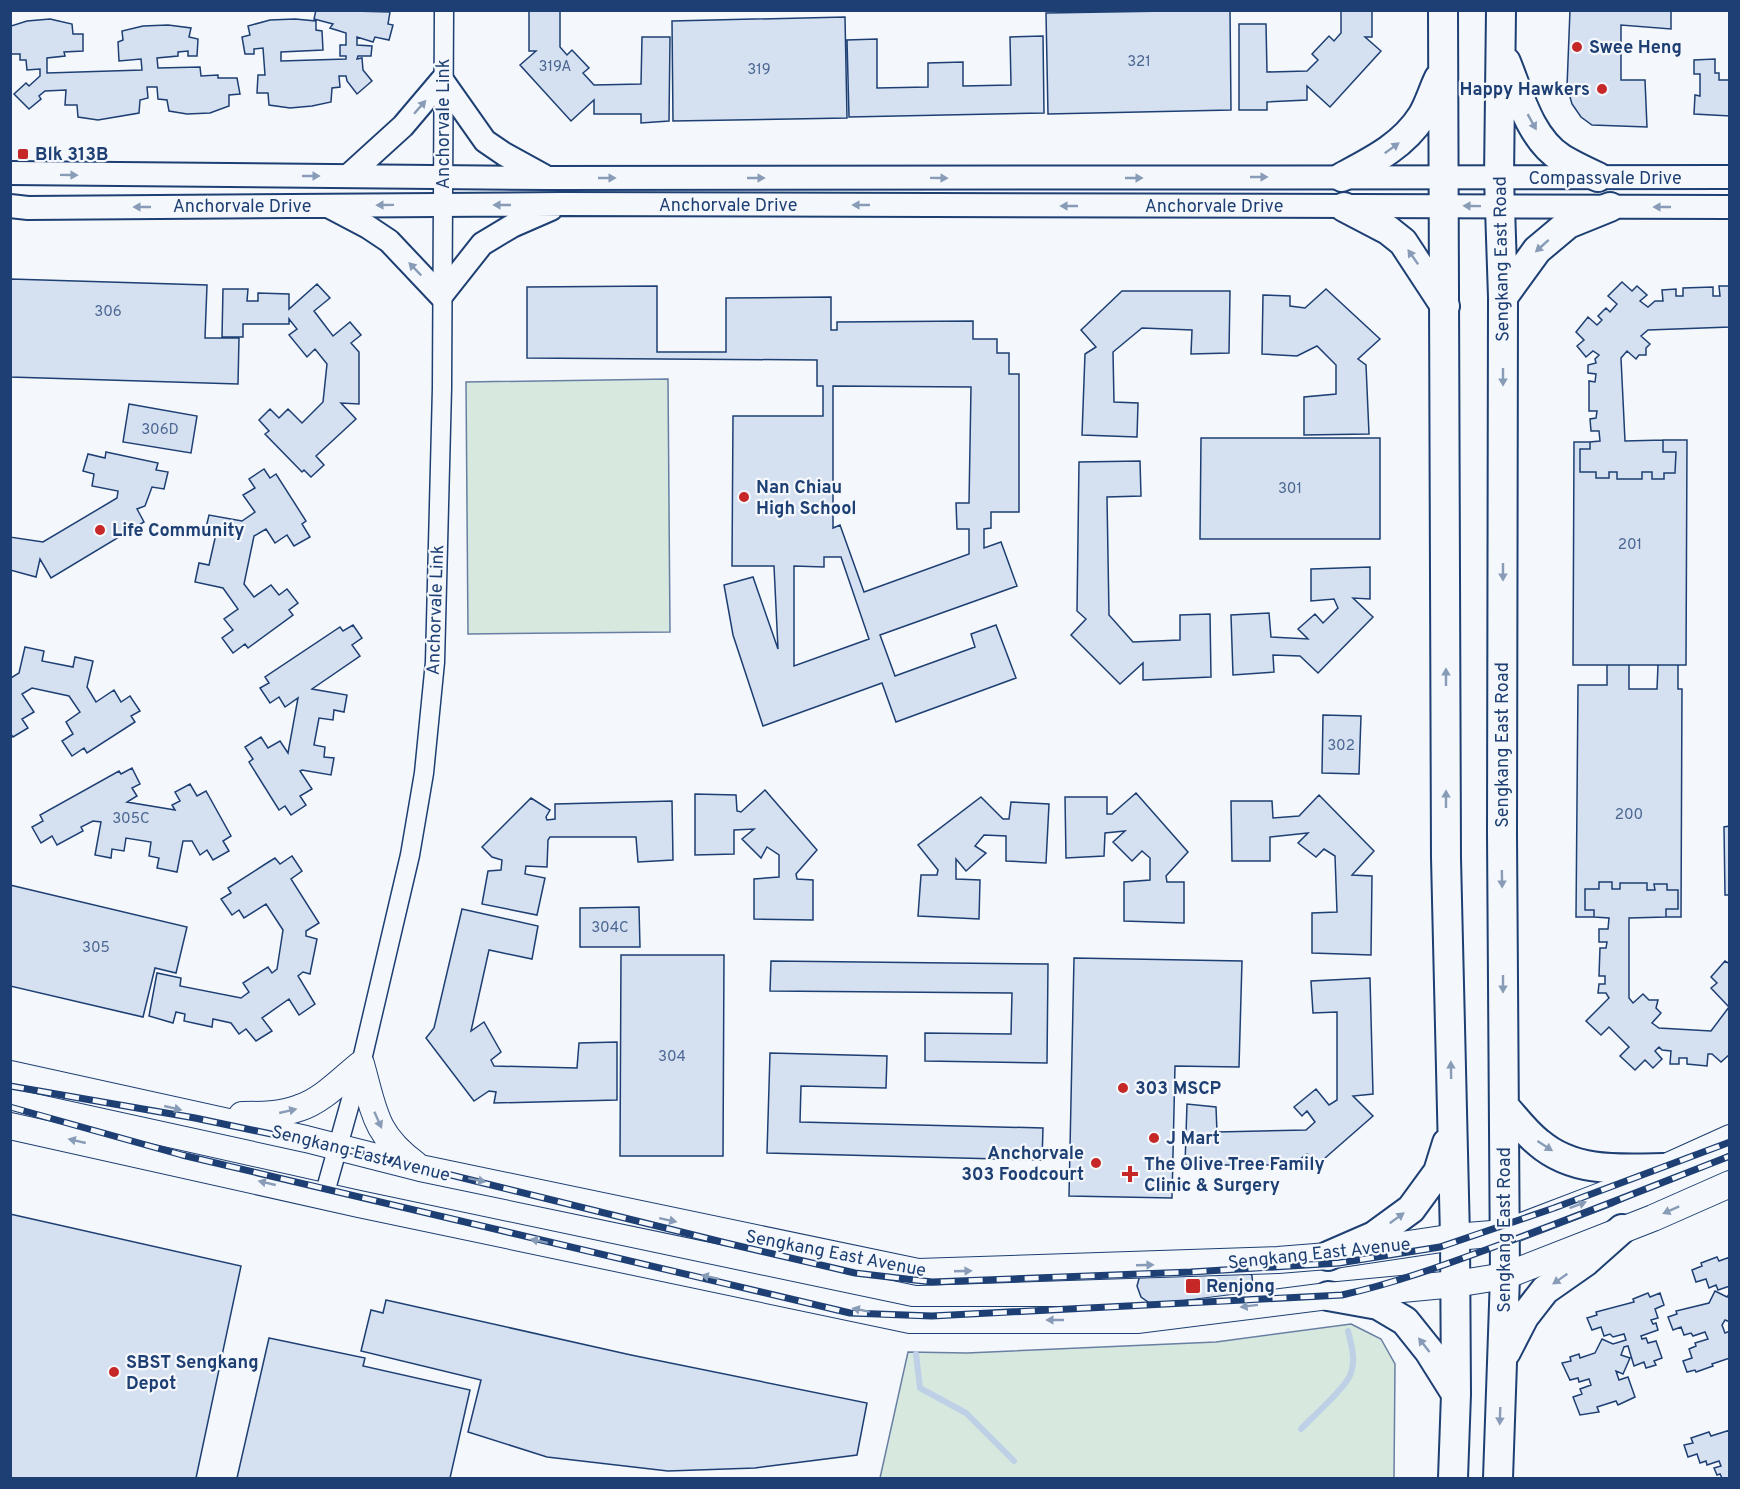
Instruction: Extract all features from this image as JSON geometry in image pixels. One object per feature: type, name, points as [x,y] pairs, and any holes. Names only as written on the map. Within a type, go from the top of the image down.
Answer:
[{"type":"main road","points":[[1443,10],[1446,858],[1455,1237],[1456,1394],[1453,1479]]},
{"type":"main road","name":"Sengkang East Road","points":[[1498,1479],[1505,1276],[1502,834],[1503,297],[1499,206],[1501,10]]},
{"type":"main road","points":[[1501,49],[1525,109],[1541,140],[1559,157],[1598,177]]},
{"type":"main road","points":[[1342,177],[1382,156],[1405,139],[1423,115],[1443,68]]},
{"type":"main road","points":[[1344,207],[1388,230],[1403,242],[1445,306]]},
{"type":"main road","points":[[1503,297],[1537,250],[1568,224],[1610,207]]},
{"type":"main road","points":[[209,1117],[273,1114],[300,1108],[321,1096],[361,1064],[374,1115],[385,1136],[400,1153],[420,1168]]},
{"type":"main road","name":"Sengkang East Avenue","points":[[10,1074],[209,1117],[420,1168],[918,1272],[1219,1263],[1328,1256],[1455,1237],[1504,1233],[1606,1194],[1730,1138]]},
{"type":"main road","points":[[1504,1106],[1539,1144],[1570,1161],[1610,1170],[1664,1168]]},
{"type":"main road","points":[[10,1126],[324,1196],[910,1320],[1137,1320],[1328,1296],[1455,1284],[1505,1276],[1653,1218],[1730,1184]]},
{"type":"main road","points":[[1328,1256],[1374,1236],[1411,1209],[1438,1172],[1453,1128]]},
{"type":"main road","points":[[1502,1358],[1524,1317],[1545,1290],[1585,1262],[1622,1229]]},
{"type":"main road","points":[[1328,1296],[1377,1305],[1405,1321],[1429,1351],[1456,1394]]},
{"type":"street","name":"Anchorvale Link","points":[[324,1196],[361,1064],[410,855],[424,773],[435,662],[441,388],[444,10]]},
{"type":"street","points":[[348,176],[403,126],[442,80],[485,141],[548,178]]},
{"type":"street","name":"Anchorvale Drive","points":[[10,173],[548,178],[1445,177]]},
{"type":"street","name":"Compassvale Drive","points":[[1445,177],[1730,177]]},
{"type":"street","points":[[327,206],[368,226],[389,241],[441,296],[482,244],[512,225],[561,204]]},
{"type":"street","name":"Anchorvale Drive","points":[[10,206],[561,204],[1445,206]]},
{"type":"street","name":"Compassvale Drive","points":[[1445,206],[1730,207]]},
{"type":"shaded area","points":[[668,379],[670,632],[468,634],[466,382]]},
{"type":"shaded area","points":[[1351,1324],[1381,1339],[1395,1364],[1394,1478],[880,1478],[908,1352],[967,1353],[1216,1342]]},
{"type":"building","points":[[316,10],[390,12],[388,24],[393,25],[389,40],[375,37],[373,42],[357,37],[357,45],[372,46],[371,56],[358,56],[357,59],[362,58],[363,70],[372,81],[357,94],[346,76],[339,76],[340,87],[332,88],[331,102],[290,108],[269,105],[268,93],[257,93],[258,75],[265,75],[263,48],[254,49],[254,54],[245,54],[242,37],[250,35],[248,26],[270,20],[316,21],[316,30],[322,31],[323,50],[281,52],[281,61],[346,59],[346,56],[340,56],[340,45],[346,45],[346,33],[330,28],[333,24],[314,19]]},
{"type":"building","points":[[529,10],[560,10],[560,47],[567,55],[572,50],[589,68],[583,73],[594,85],[641,84],[642,37],[670,37],[669,121],[641,123],[641,114],[594,114],[594,100],[571,121],[520,65],[536,51],[529,51]]},
{"type":"building","points":[[1230,10],[1231,110],[1048,114],[1046,13]]},
{"type":"building","points":[[1341,10],[1372,10],[1372,37],[1365,37],[1381,51],[1330,107],[1307,86],[1307,100],[1267,102],[1267,110],[1239,110],[1239,24],[1266,24],[1267,72],[1307,71],[1318,60],[1312,54],[1329,36],[1334,41],[1341,33]]},
{"type":"building","points":[[1570,10],[1671,10],[1671,29],[1621,25],[1621,80],[1645,80],[1647,127],[1592,125],[1581,117],[1572,104],[1567,87]]},
{"type":"building","points":[[845,17],[847,118],[673,121],[672,21]]},
{"type":"building","points":[[50,19],[72,24],[73,34],[83,34],[83,51],[64,52],[65,56],[47,58],[47,73],[142,70],[141,59],[119,61],[118,42],[123,40],[122,31],[143,26],[168,25],[191,28],[189,37],[198,39],[197,56],[188,56],[188,51],[178,52],[178,56],[157,58],[158,68],[200,67],[201,76],[218,75],[218,78],[237,78],[240,94],[229,95],[229,106],[210,113],[187,114],[169,111],[167,100],[158,99],[157,87],[147,87],[148,98],[140,100],[139,113],[98,120],[78,117],[77,105],[65,105],[66,90],[45,91],[39,96],[41,99],[29,109],[14,94],[26,83],[29,86],[40,76],[40,69],[27,70],[26,60],[20,60],[20,54],[10,54],[11,26],[27,21]]},
{"type":"building","points":[[1043,36],[1044,113],[849,117],[847,40],[877,39],[877,88],[928,87],[928,63],[963,62],[963,86],[1011,85],[1010,37]]},
{"type":"building","points":[[1715,59],[1715,73],[1719,73],[1719,80],[1730,80],[1730,116],[1694,114],[1695,95],[1700,96],[1700,74],[1694,74],[1694,60]]},
{"type":"building","points":[[10,279],[207,285],[205,338],[239,338],[238,384],[10,377]]},
{"type":"building","points":[[1622,282],[1632,291],[1637,286],[1647,295],[1640,301],[1648,307],[1655,301],[1663,301],[1662,290],[1676,289],[1676,296],[1683,296],[1683,288],[1713,287],[1713,296],[1720,296],[1719,286],[1730,286],[1730,327],[1648,330],[1641,336],[1650,344],[1646,348],[1646,355],[1639,355],[1636,359],[1627,351],[1621,358],[1625,441],[1663,440],[1663,452],[1676,452],[1675,473],[1664,473],[1664,479],[1652,479],[1652,472],[1642,472],[1642,479],[1617,479],[1617,472],[1609,472],[1609,478],[1596,478],[1596,472],[1580,472],[1580,449],[1590,449],[1590,442],[1600,441],[1599,431],[1591,431],[1590,419],[1596,418],[1597,411],[1589,411],[1589,381],[1595,382],[1596,374],[1588,373],[1588,365],[1596,363],[1595,359],[1599,355],[1593,351],[1586,357],[1577,346],[1584,340],[1576,332],[1588,317],[1597,325],[1602,320],[1598,316],[1606,308],[1610,312],[1617,304],[1608,296]]},
{"type":"building","points":[[317,284],[330,298],[314,311],[333,336],[350,322],[361,335],[351,343],[359,352],[359,404],[341,403],[356,419],[316,456],[324,465],[311,477],[304,470],[302,472],[265,434],[269,431],[259,420],[270,409],[279,418],[288,409],[302,423],[323,402],[327,364],[315,349],[307,357],[289,335],[297,329],[289,319],[289,324],[243,324],[243,337],[222,337],[223,289],[248,289],[247,301],[258,301],[258,293],[289,294],[289,309]]},
{"type":"building","name":"Nan Chiau High School","points":[[657,286],[657,352],[726,352],[726,298],[831,297],[831,330],[837,330],[837,322],[973,321],[973,339],[997,339],[997,353],[1009,353],[1009,374],[1019,374],[1019,512],[991,512],[991,528],[984,529],[984,548],[1001,542],[1017,586],[880,635],[895,676],[975,647],[971,634],[996,625],[1016,678],[896,722],[882,683],[763,726],[733,635],[724,585],[753,577],[778,649],[774,566],[732,566],[733,416],[823,416],[823,386],[817,386],[817,360],[527,358],[527,287]],"holes":[[[833,386],[971,387],[969,503],[956,503],[957,529],[969,529],[969,554],[864,592],[840,525],[833,528]],[[824,557],[841,557],[869,639],[794,666],[794,566],[824,567]]]},
{"type":"building","points":[[1326,289],[1380,339],[1358,359],[1366,365],[1369,434],[1304,435],[1304,397],[1336,394],[1336,365],[1317,346],[1297,356],[1262,354],[1263,295],[1290,296],[1290,306],[1305,308]]},
{"type":"building","points":[[1122,291],[1230,291],[1229,353],[1191,354],[1192,330],[1142,328],[1113,352],[1114,402],[1138,403],[1137,437],[1082,435],[1085,354],[1096,347],[1081,330]]},
{"type":"building","points":[[129,404],[197,416],[191,453],[123,442]]},
{"type":"building","points":[[1201,438],[1380,438],[1380,539],[1200,539]]},
{"type":"building","points":[[1663,440],[1687,440],[1686,665],[1573,665],[1574,442],[1590,442],[1590,449],[1580,449],[1580,472],[1596,472],[1596,478],[1609,478],[1609,472],[1617,472],[1617,479],[1642,479],[1642,472],[1652,472],[1652,479],[1664,479],[1664,473],[1675,473],[1676,452],[1663,452]]},
{"type":"building","points":[[106,452],[158,463],[156,470],[168,472],[164,489],[152,487],[145,506],[137,509],[144,522],[51,578],[40,559],[36,577],[10,570],[10,537],[43,542],[117,498],[118,491],[92,486],[94,474],[83,471],[88,454],[105,458]]},
{"type":"building","points":[[1140,461],[1141,496],[1107,497],[1109,615],[1133,642],[1180,640],[1180,615],[1210,614],[1211,677],[1143,680],[1143,663],[1120,684],[1071,635],[1086,619],[1077,611],[1079,462]]},
{"type":"building","points":[[264,469],[270,478],[276,474],[306,521],[302,524],[310,537],[294,546],[287,535],[275,543],[266,529],[254,536],[244,584],[254,597],[271,585],[279,595],[287,589],[298,603],[289,610],[293,615],[248,648],[245,644],[233,653],[222,638],[233,630],[224,619],[238,609],[223,588],[195,582],[199,563],[209,565],[216,534],[205,532],[209,515],[242,521],[255,512],[243,495],[255,488],[249,479]]},
{"type":"building","points":[[1370,567],[1370,599],[1353,598],[1373,617],[1318,673],[1300,656],[1273,655],[1274,672],[1233,675],[1231,615],[1269,613],[1271,637],[1308,639],[1298,629],[1315,614],[1323,623],[1338,608],[1334,599],[1311,601],[1311,569]]},
{"type":"building","points":[[353,625],[362,638],[352,645],[360,656],[312,689],[347,695],[344,712],[334,710],[333,720],[319,718],[314,745],[325,747],[324,757],[334,758],[331,775],[300,771],[312,789],[300,796],[306,805],[291,815],[285,806],[279,810],[249,762],[253,759],[245,747],[261,737],[268,748],[280,741],[288,753],[298,698],[285,707],[279,697],[270,703],[260,688],[269,683],[265,677],[340,627],[343,631]]},
{"type":"building","points":[[25,647],[44,651],[42,661],[73,667],[75,657],[93,661],[87,687],[96,702],[114,690],[121,702],[130,696],[140,711],[131,716],[135,722],[87,753],[84,748],[72,756],[62,741],[73,734],[66,722],[80,712],[69,696],[32,688],[22,694],[34,712],[22,719],[28,728],[13,737],[10,733],[10,676],[11,678],[19,673]]},
{"type":"building","points":[[1607,665],[1629,665],[1629,689],[1657,689],[1658,665],[1678,665],[1678,689],[1682,689],[1681,917],[1666,917],[1666,909],[1678,909],[1678,890],[1667,890],[1667,884],[1654,884],[1655,890],[1647,890],[1647,883],[1620,883],[1620,889],[1612,889],[1612,882],[1599,882],[1599,889],[1585,889],[1585,910],[1594,910],[1594,917],[1576,917],[1578,685],[1607,685]]},
{"type":"building","points":[[1323,715],[1361,716],[1359,774],[1322,773]]},
{"type":"building","points":[[132,768],[140,784],[132,788],[137,796],[127,802],[175,810],[172,805],[180,801],[175,792],[190,784],[197,796],[206,791],[231,836],[223,841],[229,851],[213,860],[207,850],[200,855],[192,841],[183,841],[177,872],[157,868],[159,858],[149,856],[151,842],[126,838],[124,851],[112,849],[111,858],[95,855],[101,822],[93,821],[81,827],[83,831],[57,845],[52,836],[41,843],[32,827],[43,821],[40,815],[119,771],[121,774]]},
{"type":"building","points":[[765,790],[817,850],[796,874],[797,879],[813,880],[813,920],[754,919],[754,879],[779,877],[779,855],[767,847],[761,858],[742,839],[754,829],[734,830],[734,854],[695,855],[695,794],[736,795],[737,811],[741,812]]},
{"type":"building","points":[[1136,793],[1188,852],[1166,876],[1167,882],[1184,882],[1184,923],[1124,921],[1124,882],[1150,880],[1150,858],[1142,851],[1132,861],[1113,842],[1125,831],[1105,833],[1104,856],[1066,858],[1065,797],[1107,797],[1107,814],[1112,814]]},
{"type":"building","points":[[1319,795],[1374,851],[1352,875],[1372,876],[1371,955],[1312,953],[1312,913],[1337,912],[1335,856],[1324,849],[1316,857],[1298,843],[1308,833],[1270,837],[1270,861],[1232,861],[1231,801],[1272,801],[1273,818],[1299,816]]},
{"type":"building","points":[[981,797],[1003,819],[1009,819],[1011,802],[1049,804],[1046,863],[1006,861],[1006,836],[984,835],[975,846],[986,853],[966,871],[956,859],[956,879],[980,880],[979,919],[918,916],[921,875],[937,875],[938,870],[918,845]]},
{"type":"building","points":[[531,798],[550,810],[546,817],[547,820],[555,819],[555,804],[672,801],[673,860],[638,862],[636,837],[550,837],[547,867],[526,866],[525,874],[545,878],[537,915],[482,904],[488,871],[501,870],[502,860],[492,857],[482,847]]},
{"type":"building","points":[[1730,826],[1730,895],[1725,895],[1724,827]]},
{"type":"building","points":[[292,856],[302,871],[291,879],[319,923],[306,931],[306,936],[317,939],[310,974],[303,972],[298,976],[315,1004],[299,1015],[289,999],[262,1018],[272,1031],[256,1041],[246,1029],[239,1034],[231,1023],[213,1019],[212,1027],[184,1021],[185,1014],[176,1012],[173,1023],[149,1016],[157,973],[181,978],[180,986],[241,998],[249,992],[243,983],[268,967],[272,973],[277,969],[283,930],[266,904],[244,918],[239,910],[232,915],[221,899],[231,893],[228,888],[275,858],[280,864]]},
{"type":"building","points":[[1599,882],[1612,882],[1612,889],[1620,889],[1620,883],[1647,883],[1647,890],[1655,890],[1654,884],[1667,884],[1667,890],[1678,890],[1678,909],[1666,909],[1666,917],[1629,918],[1629,998],[1633,1003],[1643,994],[1649,1000],[1658,1000],[1656,1008],[1661,1013],[1652,1023],[1659,1028],[1711,1031],[1729,1007],[1711,988],[1717,983],[1711,977],[1725,961],[1730,964],[1730,1054],[1721,1062],[1712,1054],[1708,1054],[1707,1066],[1687,1064],[1687,1058],[1679,1058],[1679,1064],[1670,1064],[1671,1051],[1662,1050],[1659,1047],[1655,1051],[1662,1059],[1653,1068],[1645,1060],[1635,1070],[1620,1056],[1629,1047],[1609,1027],[1601,1035],[1586,1021],[1609,998],[1606,993],[1598,993],[1599,984],[1605,984],[1605,976],[1599,976],[1600,948],[1606,948],[1607,942],[1599,942],[1599,929],[1608,929],[1609,918],[1594,917],[1594,910],[1585,910],[1585,889],[1599,889]]},
{"type":"building","points":[[10,885],[187,927],[176,973],[155,968],[143,1017],[10,986]]},
{"type":"building","points":[[639,907],[640,947],[580,947],[580,908]]},
{"type":"building","points":[[462,909],[538,926],[532,959],[489,950],[471,1031],[484,1022],[501,1052],[491,1060],[494,1066],[577,1068],[579,1043],[617,1042],[617,1100],[494,1103],[496,1092],[489,1091],[474,1101],[426,1038],[434,1028]]},
{"type":"building","points":[[621,955],[724,955],[723,1156],[620,1156]]},
{"type":"building","name":"303 MSCP","points":[[1074,958],[1242,961],[1239,1067],[1175,1066],[1172,1198],[1069,1196]]},
{"type":"building","points":[[771,961],[1048,964],[1047,1063],[925,1061],[925,1033],[1011,1034],[1012,993],[770,991]]},
{"type":"building","points":[[1370,978],[1373,1094],[1353,1096],[1373,1116],[1317,1165],[1307,1154],[1299,1160],[1301,1165],[1185,1165],[1187,1104],[1216,1107],[1217,1132],[1306,1130],[1315,1122],[1307,1111],[1302,1116],[1294,1107],[1316,1089],[1329,1105],[1337,1100],[1337,1012],[1313,1013],[1311,981]]},
{"type":"building","points":[[770,1053],[887,1056],[886,1088],[801,1086],[800,1122],[1043,1128],[1042,1160],[767,1153]]},
{"type":"building","name":"SBST Sengkang Depot","points":[[10,1214],[241,1266],[196,1478],[10,1478]]},
{"type":"building","points":[[1717,1257],[1719,1261],[1730,1257],[1730,1286],[1718,1290],[1716,1285],[1709,1288],[1706,1279],[1696,1282],[1692,1270],[1702,1266],[1701,1263]]},
{"type":"building","name":"Renjong","points":[[1249,1271],[1253,1287],[1247,1296],[1236,1301],[1151,1304],[1141,1297],[1137,1286],[1140,1275]]},
{"type":"building","points":[[1715,1291],[1727,1297],[1730,1293],[1730,1322],[1725,1320],[1722,1325],[1725,1333],[1730,1331],[1730,1358],[1696,1372],[1695,1370],[1687,1372],[1683,1361],[1692,1358],[1689,1349],[1696,1346],[1695,1343],[1708,1339],[1705,1332],[1693,1336],[1691,1333],[1684,1335],[1681,1327],[1673,1330],[1668,1317],[1677,1314],[1676,1311],[1709,1303]]},
{"type":"building","points":[[1648,1293],[1650,1297],[1660,1293],[1664,1305],[1655,1309],[1658,1318],[1651,1320],[1653,1324],[1656,1323],[1658,1330],[1641,1336],[1642,1339],[1646,1338],[1648,1343],[1656,1341],[1662,1358],[1654,1361],[1656,1365],[1646,1368],[1644,1362],[1634,1366],[1628,1346],[1624,1347],[1621,1355],[1630,1358],[1623,1374],[1616,1371],[1619,1380],[1628,1377],[1635,1397],[1618,1405],[1616,1401],[1597,1407],[1599,1412],[1580,1415],[1573,1397],[1582,1394],[1580,1389],[1591,1385],[1589,1379],[1579,1382],[1578,1378],[1570,1380],[1562,1363],[1571,1361],[1570,1357],[1579,1354],[1580,1358],[1595,1353],[1602,1339],[1613,1344],[1626,1340],[1624,1334],[1613,1337],[1610,1334],[1604,1336],[1601,1327],[1592,1330],[1587,1318],[1597,1315],[1596,1312],[1634,1302],[1633,1299]]},
{"type":"building","points":[[386,1300],[631,1355],[867,1403],[857,1455],[755,1468],[668,1471],[547,1457],[468,1432],[481,1380],[361,1351],[371,1310],[383,1313]]},
{"type":"building","name":"SBST Sengkang Depot","points":[[269,1338],[365,1358],[363,1366],[470,1390],[450,1478],[237,1478]]},
{"type":"building","points":[[1730,1430],[1730,1478],[1722,1478],[1720,1474],[1717,1475],[1714,1468],[1721,1466],[1719,1461],[1707,1465],[1706,1461],[1700,1463],[1697,1454],[1688,1457],[1684,1445],[1693,1443],[1691,1438],[1709,1432],[1711,1436]]},
{"type":"waterway","points":[[1301,1429],[1336,1394],[1351,1373],[1353,1362],[1348,1331]]},
{"type":"waterway","points":[[916,1354],[920,1388],[966,1413],[1014,1461]]},
{"type":"railway","points":[[10,1086],[195,1118],[366,1154],[855,1273],[932,1282],[1191,1272],[1339,1263],[1440,1247],[1554,1208],[1730,1142]]},
{"type":"railway","points":[[10,1107],[182,1155],[850,1313],[932,1316],[1342,1295],[1402,1279],[1460,1259],[1557,1224],[1730,1156]]},
{"type":"place","name":"Swee Heng","points":[[1577,47]]},
{"type":"place","name":"Happy Hawkers","points":[[1602,89]]},
{"type":"place","name":"Blk 313B","points":[[23,154]]},
{"type":"place","name":"Nan Chiau High School","points":[[744,497]]},
{"type":"place","name":"Life Community","points":[[100,530]]},
{"type":"place","name":"303 MSCP","points":[[1123,1088]]},
{"type":"place","name":"J Mart","points":[[1154,1138]]},
{"type":"place","name":"Anchorvale 303 Foodcourt","points":[[1096,1163]]},
{"type":"place","name":"The Olive Tree Family Clinic & Surgery","points":[[1130,1174]]},
{"type":"place","name":"Renjong","points":[[1193,1286]]},
{"type":"place","name":"SBST Sengkang Depot","points":[[114,1372]]}]
